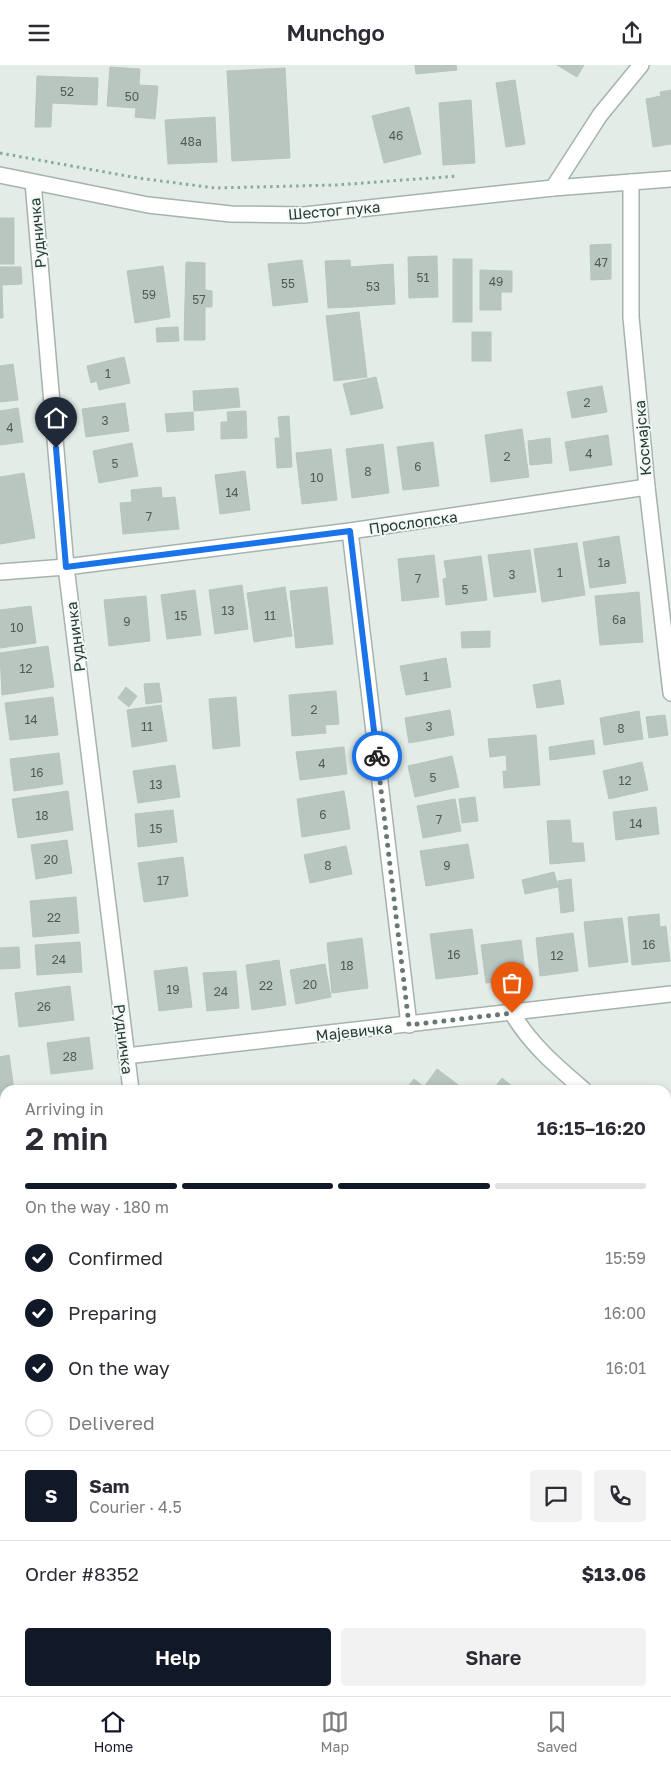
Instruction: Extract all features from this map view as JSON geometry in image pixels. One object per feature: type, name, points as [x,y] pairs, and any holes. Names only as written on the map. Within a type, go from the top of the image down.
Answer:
[{"type":"street","points":[[553,187],[600,115],[641,65]]},
{"type":"street","name":"Шестог пука","points":[[0,175],[148,205],[231,214],[304,215],[553,187],[671,179]]},
{"type":"street","name":"Рудничка","points":[[33,181],[66,567],[130,1085]]},
{"type":"street","name":"Космајска","points":[[631,182],[631,317],[647,487],[671,693]]},
{"type":"street","name":"Прослопска","points":[[0,572],[66,567],[350,531],[647,487]]},
{"type":"street","points":[[350,531],[409,1025]]},
{"type":"street","name":"Мајевичка","points":[[126,1056],[671,995]]},
{"type":"street","points":[[512,1013],[524,1033],[542,1054],[578,1085]]},
{"type":"path","points":[[0,153],[138,177],[215,187],[336,185],[465,176]]},
{"type":"building","points":[[415,65],[456,65],[457,70],[416,74]]},
{"type":"building","points":[[557,65],[584,65],[577,77]]},
{"type":"building","points":[[110,67],[140,69],[139,85],[158,86],[155,119],[135,117],[136,108],[107,106]]},
{"type":"building","points":[[285,68],[290,158],[232,161],[227,71]]},
{"type":"building","points":[[37,76],[98,78],[97,105],[52,103],[51,127],[35,127]]},
{"type":"building","points":[[515,80],[525,144],[506,147],[496,83]]},
{"type":"building","points":[[671,90],[671,144],[653,147],[646,99],[661,96],[660,92]]},
{"type":"building","points":[[471,100],[475,163],[443,165],[439,103]]},
{"type":"building","points":[[409,107],[421,154],[384,163],[372,116]]},
{"type":"building","points":[[215,117],[217,162],[168,164],[165,120]]},
{"type":"building","points":[[0,218],[14,218],[14,264],[0,264]]},
{"type":"building","points":[[611,244],[611,279],[591,280],[590,245]]},
{"type":"building","points":[[437,256],[438,297],[409,298],[408,257]]},
{"type":"building","points":[[453,259],[472,259],[472,322],[453,322]]},
{"type":"building","points":[[302,260],[308,302],[273,306],[268,264]]},
{"type":"building","points":[[350,260],[352,307],[328,308],[325,261]]},
{"type":"building","points":[[186,262],[205,263],[205,290],[212,291],[212,307],[205,307],[205,340],[184,340]]},
{"type":"building","points":[[393,264],[395,304],[352,307],[350,267]]},
{"type":"building","points":[[163,266],[170,317],[135,323],[127,271]]},
{"type":"building","points":[[0,267],[21,267],[22,284],[2,285],[3,318],[0,318]]},
{"type":"building","points":[[480,270],[512,271],[512,292],[501,292],[501,310],[480,310]]},
{"type":"building","points":[[359,312],[367,377],[334,381],[326,316]]},
{"type":"building","points":[[178,327],[179,341],[157,342],[156,328]]},
{"type":"building","points":[[472,332],[491,332],[491,361],[472,361]]},
{"type":"building","points":[[124,357],[130,383],[99,390],[97,381],[91,383],[87,366]]},
{"type":"building","points":[[13,364],[18,400],[0,402],[0,366]]},
{"type":"building","points":[[376,377],[383,408],[351,415],[343,384]]},
{"type":"building","points":[[602,386],[607,412],[572,418],[567,392]]},
{"type":"building","points":[[238,388],[240,407],[194,411],[193,391]]},
{"type":"building","points":[[125,403],[129,431],[86,437],[82,409]]},
{"type":"building","points":[[18,408],[23,442],[0,445],[0,411]]},
{"type":"building","points":[[246,411],[247,438],[221,439],[221,422],[228,422],[227,412]]},
{"type":"building","points":[[193,412],[194,430],[167,432],[165,414]]},
{"type":"building","points":[[289,416],[292,467],[277,468],[275,438],[280,438],[278,417]]},
{"type":"building","points":[[522,429],[529,477],[491,482],[485,435]]},
{"type":"building","points":[[608,435],[612,465],[570,471],[565,442]]},
{"type":"building","points":[[550,438],[552,463],[530,465],[528,441]]},
{"type":"building","points":[[433,442],[439,486],[403,490],[397,447]]},
{"type":"building","points":[[132,443],[138,476],[99,483],[93,451]]},
{"type":"building","points":[[383,444],[389,493],[352,498],[346,449]]},
{"type":"building","points":[[331,449],[337,500],[302,504],[296,453]]},
{"type":"building","points":[[245,471],[250,510],[220,514],[215,475]]},
{"type":"building","points":[[24,473],[35,538],[0,544],[0,477]]},
{"type":"building","points":[[161,487],[162,498],[175,497],[179,529],[123,534],[120,503],[132,502],[131,490]]},
{"type":"building","points":[[619,536],[626,583],[590,588],[583,542]]},
{"type":"building","points":[[577,543],[585,595],[542,602],[534,549]]},
{"type":"building","points":[[530,550],[536,592],[494,597],[488,555]]},
{"type":"building","points":[[434,555],[439,597],[402,601],[398,559]]},
{"type":"building","points":[[481,556],[487,600],[446,605],[443,579],[447,578],[444,561]]},
{"type":"building","points":[[242,585],[248,629],[215,634],[209,590]]},
{"type":"building","points":[[285,587],[292,636],[254,642],[247,593]]},
{"type":"building","points":[[327,587],[333,644],[296,648],[290,591]]},
{"type":"building","points":[[195,590],[201,635],[167,639],[161,595]]},
{"type":"building","points":[[639,592],[643,642],[600,645],[595,596]]},
{"type":"building","points":[[146,596],[150,641],[109,646],[104,600]]},
{"type":"building","points":[[31,606],[36,643],[0,648],[0,610]]},
{"type":"building","points":[[490,631],[490,647],[462,648],[461,632]]},
{"type":"building","points":[[48,646],[54,687],[2,695],[0,653]]},
{"type":"building","points":[[446,658],[451,687],[406,695],[400,666]]},
{"type":"building","points":[[560,680],[564,704],[537,708],[533,685]]},
{"type":"building","points":[[159,683],[162,702],[146,704],[144,684]]},
{"type":"building","points":[[126,687],[137,696],[129,707],[118,698]]},
{"type":"building","points":[[336,691],[339,724],[325,725],[326,733],[292,736],[289,695]]},
{"type":"building","points":[[53,697],[58,735],[10,740],[5,703]]},
{"type":"building","points":[[236,697],[240,746],[213,749],[209,699]]},
{"type":"building","points":[[161,705],[167,741],[132,747],[127,710]]},
{"type":"building","points":[[450,710],[454,735],[409,743],[405,718]]},
{"type":"building","points":[[639,711],[643,739],[604,745],[600,718]]},
{"type":"building","points":[[665,715],[668,735],[649,738],[646,717]]},
{"type":"building","points":[[536,735],[540,785],[504,788],[503,771],[507,771],[506,755],[490,757],[488,739]]},
{"type":"building","points":[[593,740],[595,754],[550,760],[549,747]]},
{"type":"building","points":[[344,747],[347,774],[300,780],[296,752]]},
{"type":"building","points":[[59,753],[63,784],[14,791],[10,759]]},
{"type":"building","points":[[452,756],[459,787],[415,797],[408,766]]},
{"type":"building","points":[[642,762],[648,790],[609,799],[603,771]]},
{"type":"building","points":[[175,765],[180,797],[138,803],[133,771]]},
{"type":"building","points":[[68,791],[73,830],[18,838],[12,799]]},
{"type":"building","points":[[344,791],[350,829],[302,837],[297,799]]},
{"type":"building","points":[[475,797],[478,821],[462,823],[459,799]]},
{"type":"building","points":[[455,799],[461,831],[423,838],[417,806]]},
{"type":"building","points":[[656,807],[659,834],[616,840],[613,812]]},
{"type":"building","points":[[173,810],[177,842],[138,847],[135,814]]},
{"type":"building","points":[[570,820],[572,843],[583,843],[585,861],[550,864],[547,821]]},
{"type":"building","points":[[67,840],[72,873],[36,879],[31,845]]},
{"type":"building","points":[[468,844],[474,878],[426,886],[420,851]]},
{"type":"building","points":[[346,846],[352,874],[310,883],[304,855]]},
{"type":"building","points":[[183,857],[188,896],[144,902],[138,863]]},
{"type":"building","points":[[554,872],[558,887],[525,894],[522,880]]},
{"type":"building","points":[[571,879],[574,911],[561,913],[558,881]]},
{"type":"building","points":[[76,897],[79,933],[33,937],[30,901]]},
{"type":"building","points":[[659,914],[660,927],[666,926],[670,961],[632,965],[628,917]]},
{"type":"building","points":[[622,918],[628,962],[589,967],[584,922]]},
{"type":"building","points":[[472,929],[478,974],[436,979],[430,934]]},
{"type":"building","points":[[573,933],[578,971],[540,976],[536,938]]},
{"type":"building","points":[[362,938],[368,988],[332,993],[327,943]]},
{"type":"building","points":[[521,940],[526,978],[486,983],[481,945]]},
{"type":"building","points":[[80,942],[82,972],[37,975],[35,945]]},
{"type":"building","points":[[19,947],[20,968],[0,969],[0,948]]},
{"type":"building","points":[[279,960],[286,1005],[252,1010],[246,965]]},
{"type":"building","points":[[325,964],[331,997],[296,1004],[290,970]]},
{"type":"building","points":[[187,967],[192,1007],[159,1011],[154,971]]},
{"type":"building","points":[[236,971],[239,1008],[207,1011],[203,973]]},
{"type":"building","points":[[70,986],[74,1020],[19,1027],[15,993]]},
{"type":"building","points":[[89,1037],[93,1069],[51,1074],[47,1043]]},
{"type":"building","points":[[9,1055],[13,1085],[0,1085],[0,1057]]},
{"type":"building","points":[[437,1069],[458,1085],[425,1085]]},
{"type":"building","points":[[502,1078],[511,1085],[497,1085]]},
{"type":"building","points":[[414,1079],[422,1085],[409,1085]]},
{"type":"way so far","points":[[377,756],[409,1025],[512,1013]]},
{"type":"route","points":[[56,448],[66,567],[350,531],[377,756]]}]
